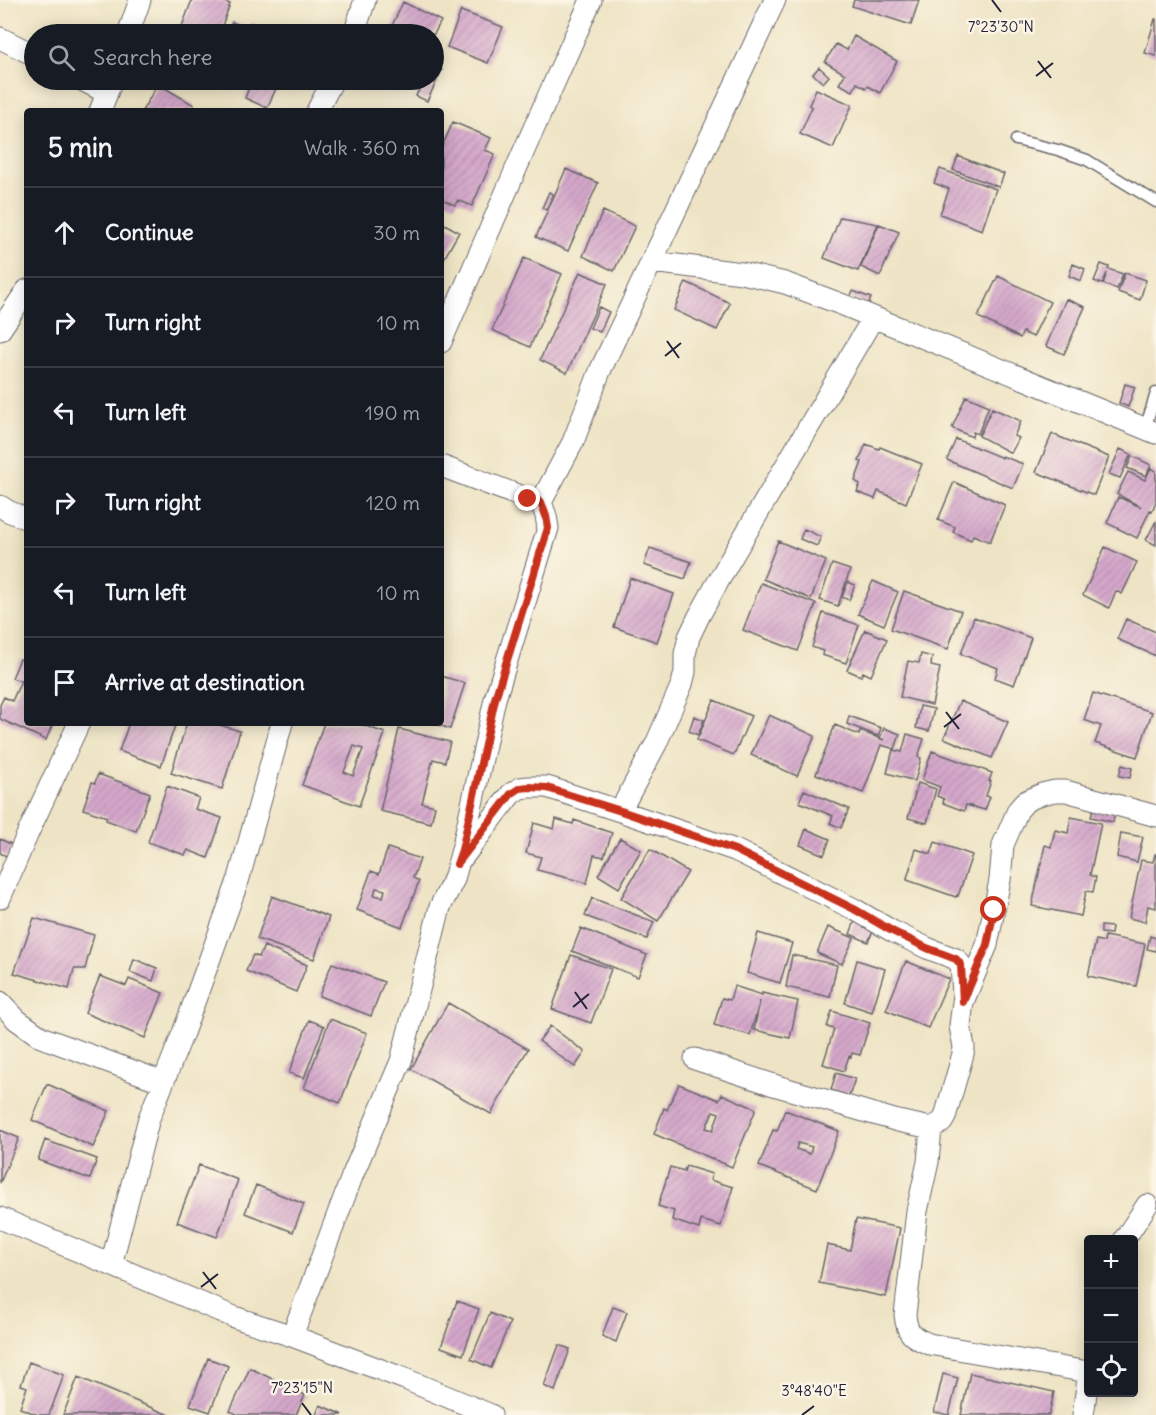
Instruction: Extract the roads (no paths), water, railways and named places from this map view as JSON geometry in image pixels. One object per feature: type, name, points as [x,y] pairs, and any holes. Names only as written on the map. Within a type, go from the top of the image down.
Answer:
[{"type":"street","points":[[132,24],[140,0]]},
{"type":"street","points":[[357,24],[365,0]]},
{"type":"street","points":[[444,335],[591,0]]},
{"type":"street","points":[[292,1336],[353,1174],[401,1061],[440,908],[454,879],[462,850],[495,699],[548,528],[541,502],[573,442],[600,371],[775,0]]},
{"type":"street","points":[[0,38],[24,51]]},
{"type":"street","points":[[319,108],[328,90]]},
{"type":"street","points":[[651,262],[742,273],[785,284],[1150,431]]},
{"type":"street","points":[[0,330],[24,296]]},
{"type":"street","points":[[621,811],[656,744],[682,684],[689,637],[699,616],[873,318]]},
{"type":"street","points":[[444,467],[541,502]]},
{"type":"street","points":[[0,506],[24,518]]},
{"type":"street","points":[[0,898],[78,726]]},
{"type":"street","points":[[111,1265],[149,1118],[183,1033],[239,879],[281,726]]},
{"type":"street","points":[[457,864],[511,794],[520,788],[547,788],[735,850],[854,909],[892,931],[956,959],[961,965],[963,1002],[960,1026],[964,1047],[962,1060],[945,1117],[942,1122],[931,1128],[898,1122],[695,1059]]},
{"type":"street","points":[[963,1002],[987,945],[1000,880],[1003,845],[1018,810],[1026,801],[1041,794],[1066,791],[1156,816]]},
{"type":"street","points":[[0,1002],[17,1020],[41,1037],[163,1082]]},
{"type":"street","points":[[931,1128],[928,1162],[917,1211],[905,1315],[906,1327],[911,1335],[929,1344],[1084,1371]]},
{"type":"street","points":[[1127,1235],[1147,1205]]},
{"type":"street","points":[[0,1218],[234,1317],[292,1336],[405,1379],[491,1415]]},
{"type":"street","points":[[1083,1415],[1086,1397]]},
{"type":"lane","points":[[1016,140],[1087,160],[1156,202]]},
{"type":"lane","points":[[1150,431],[1156,393]]}]
